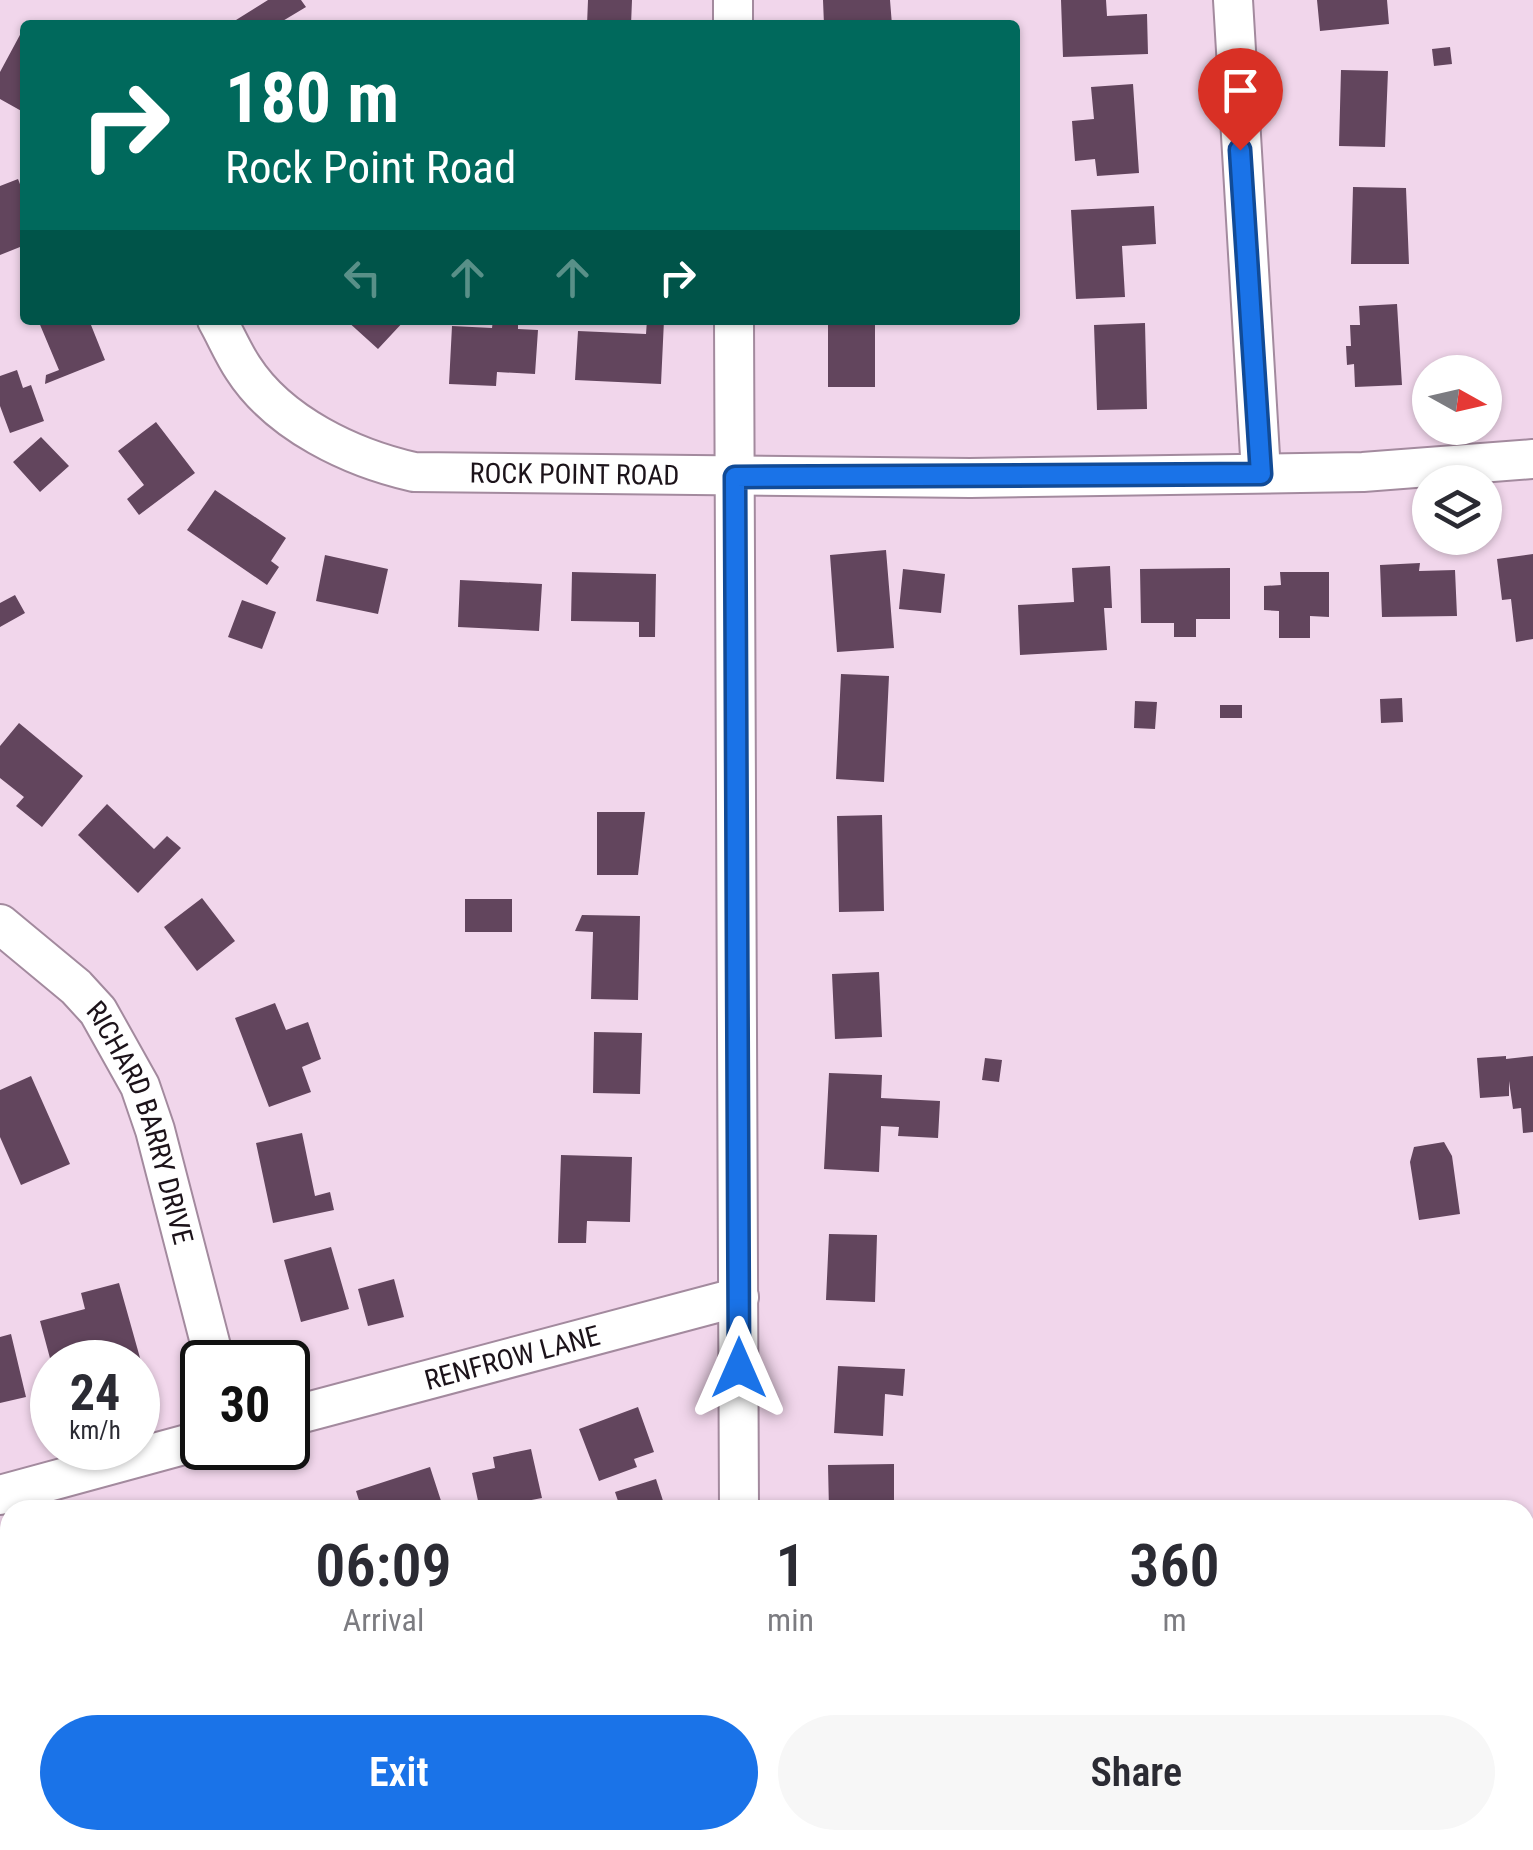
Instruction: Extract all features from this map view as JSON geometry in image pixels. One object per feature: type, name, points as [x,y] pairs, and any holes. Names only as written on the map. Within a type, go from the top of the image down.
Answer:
[{"type":"street","points":[[1233,0],[1261,474]]},
{"type":"street","name":"ROCK POINT ROAD","points":[[220,325],[244,370],[264,394],[290,415],[348,452],[384,465],[443,475],[1261,474],[1363,472],[1533,458]]},
{"type":"street","points":[[734,325],[739,1500]]},
{"type":"street","name":"RICHARD BARRY DRIVE","points":[[0,924],[76,987],[98,1011],[140,1086],[156,1130],[210,1340]]},
{"type":"street","name":"RENFROW LANE","points":[[310,1411],[738,1297]]},
{"type":"street","points":[[0,1495],[180,1446]]},
{"type":"building","points":[[268,0],[301,0],[306,7],[284,20],[236,20]]},
{"type":"building","points":[[588,0],[632,0],[631,20],[587,20]]},
{"type":"building","points":[[823,0],[890,0],[892,20],[824,20]]},
{"type":"building","points":[[1061,0],[1106,0],[1107,16],[1147,14],[1148,54],[1063,57]]},
{"type":"building","points":[[1317,0],[1387,0],[1389,24],[1320,31]]},
{"type":"building","points":[[20,35],[20,110],[0,99],[0,72]]},
{"type":"building","points":[[1450,47],[1452,64],[1434,66],[1432,49]]},
{"type":"building","points":[[1341,70],[1388,71],[1385,147],[1339,146]]},
{"type":"building","points":[[1133,84],[1139,173],[1097,176],[1095,159],[1075,161],[1072,121],[1094,119],[1091,87]]},
{"type":"building","points":[[18,179],[20,184],[20,247],[0,255],[0,186]]},
{"type":"building","points":[[1353,187],[1406,188],[1409,264],[1351,264]]},
{"type":"building","points":[[1154,206],[1156,244],[1122,246],[1125,297],[1076,299],[1071,210]]},
{"type":"building","points":[[1397,304],[1402,385],[1355,387],[1354,364],[1347,365],[1346,346],[1351,346],[1350,325],[1360,325],[1359,306]]},
{"type":"building","points":[[1145,323],[1147,409],[1097,410],[1094,325]]},
{"type":"building","points":[[40,325],[91,325],[105,360],[45,384],[46,375],[59,370]]},
{"type":"building","points":[[352,325],[400,325],[378,349]]},
{"type":"building","points":[[518,325],[518,329],[538,330],[535,374],[497,372],[496,386],[449,384],[452,326]]},
{"type":"building","points":[[647,325],[664,325],[661,384],[575,380],[578,331],[646,334]]},
{"type":"building","points":[[828,325],[875,325],[875,387],[828,387]]},
{"type":"building","points":[[17,370],[23,388],[31,385],[44,421],[10,433],[0,406],[0,376]]},
{"type":"building","points":[[156,422],[195,473],[139,515],[127,499],[144,485],[118,451]]},
{"type":"building","points":[[41,437],[69,466],[40,492],[13,462]]},
{"type":"building","points":[[215,490],[286,538],[271,561],[279,567],[267,585],[187,530]]},
{"type":"building","points":[[886,550],[894,648],[837,652],[830,555]]},
{"type":"building","points":[[1533,554],[1533,639],[1516,642],[1511,599],[1502,600],[1497,559]]},
{"type":"building","points":[[325,555],[388,569],[378,614],[316,601]]},
{"type":"building","points":[[1420,563],[1419,571],[1455,570],[1457,616],[1382,617],[1380,565]]},
{"type":"building","points":[[1110,566],[1112,608],[1104,608],[1107,650],[1020,655],[1018,605],[1074,602],[1072,568]]},
{"type":"building","points":[[1230,568],[1230,619],[1196,619],[1196,637],[1174,637],[1174,623],[1141,623],[1140,569]]},
{"type":"building","points":[[903,569],[945,574],[941,613],[899,609]]},
{"type":"building","points":[[572,572],[656,574],[655,637],[639,637],[639,622],[571,621]]},
{"type":"building","points":[[1280,572],[1329,572],[1329,617],[1310,616],[1310,638],[1279,638],[1279,611],[1264,610],[1264,586],[1281,585]]},
{"type":"building","points":[[460,580],[542,584],[539,631],[458,627]]},
{"type":"building","points":[[15,595],[25,613],[0,627],[0,603]]},
{"type":"building","points":[[242,600],[276,612],[262,649],[228,637]]},
{"type":"building","points":[[841,674],[889,676],[884,782],[836,779]]},
{"type":"building","points":[[1402,698],[1403,722],[1381,723],[1380,699]]},
{"type":"building","points":[[1135,701],[1157,702],[1155,729],[1134,728]]},
{"type":"building","points":[[1220,705],[1242,705],[1242,718],[1220,718]]},
{"type":"building","points":[[19,723],[83,776],[42,827],[16,806],[24,797],[0,778],[0,746]]},
{"type":"building","points":[[107,804],[154,849],[167,836],[181,848],[138,893],[78,835]]},
{"type":"building","points":[[597,812],[645,812],[638,875],[597,875]]},
{"type":"building","points":[[882,815],[884,911],[839,912],[837,816]]},
{"type":"building","points":[[202,898],[235,941],[197,971],[164,927]]},
{"type":"building","points":[[465,899],[512,899],[512,932],[465,932]]},
{"type":"building","points":[[582,915],[640,916],[638,1000],[591,999],[593,932],[575,931]]},
{"type":"building","points":[[879,972],[882,1037],[835,1039],[832,974]]},
{"type":"building","points":[[275,1003],[286,1030],[308,1022],[321,1059],[302,1067],[311,1092],[269,1107],[235,1018]]},
{"type":"building","points":[[594,1032],[642,1033],[640,1094],[593,1093]]},
{"type":"building","points":[[1533,1056],[1533,1132],[1523,1133],[1521,1108],[1513,1109],[1509,1081],[1509,1096],[1480,1098],[1477,1058]]},
{"type":"building","points":[[985,1058],[1002,1060],[999,1082],[982,1080]]},
{"type":"building","points":[[829,1073],[882,1075],[881,1098],[940,1101],[938,1138],[898,1136],[899,1127],[881,1126],[879,1172],[824,1169]]},
{"type":"building","points":[[31,1076],[70,1164],[21,1185],[0,1137],[0,1090]]},
{"type":"building","points":[[302,1133],[315,1196],[330,1192],[334,1210],[273,1223],[256,1143]]},
{"type":"building","points":[[1444,1142],[1452,1156],[1460,1214],[1419,1220],[1410,1162],[1414,1147]]},
{"type":"building","points":[[561,1155],[632,1157],[630,1222],[587,1221],[586,1243],[558,1243]]},
{"type":"building","points":[[829,1234],[877,1235],[875,1302],[826,1300]]},
{"type":"building","points":[[331,1247],[349,1309],[301,1322],[284,1260]]},
{"type":"building","points":[[394,1279],[404,1317],[368,1326],[358,1289]]},
{"type":"building","points":[[119,1283],[135,1340],[45,1340],[40,1321],[85,1309],[81,1293]]},
{"type":"building","points":[[11,1334],[26,1397],[0,1403],[0,1337]]},
{"type":"building","points":[[838,1366],[905,1369],[903,1396],[885,1394],[883,1436],[834,1433]]},
{"type":"building","points":[[638,1407],[654,1452],[634,1459],[637,1467],[599,1481],[579,1429]]},
{"type":"building","points":[[531,1449],[542,1498],[478,1500],[472,1473],[495,1468],[493,1457]]},
{"type":"building","points":[[894,1464],[894,1500],[829,1500],[828,1465]]},
{"type":"building","points":[[430,1467],[441,1500],[359,1500],[356,1491]]},
{"type":"building","points":[[656,1479],[663,1500],[618,1500],[615,1492]]},
{"type":"route","points":[[739,1368],[735,477],[1261,474],[1240,150]]}]
